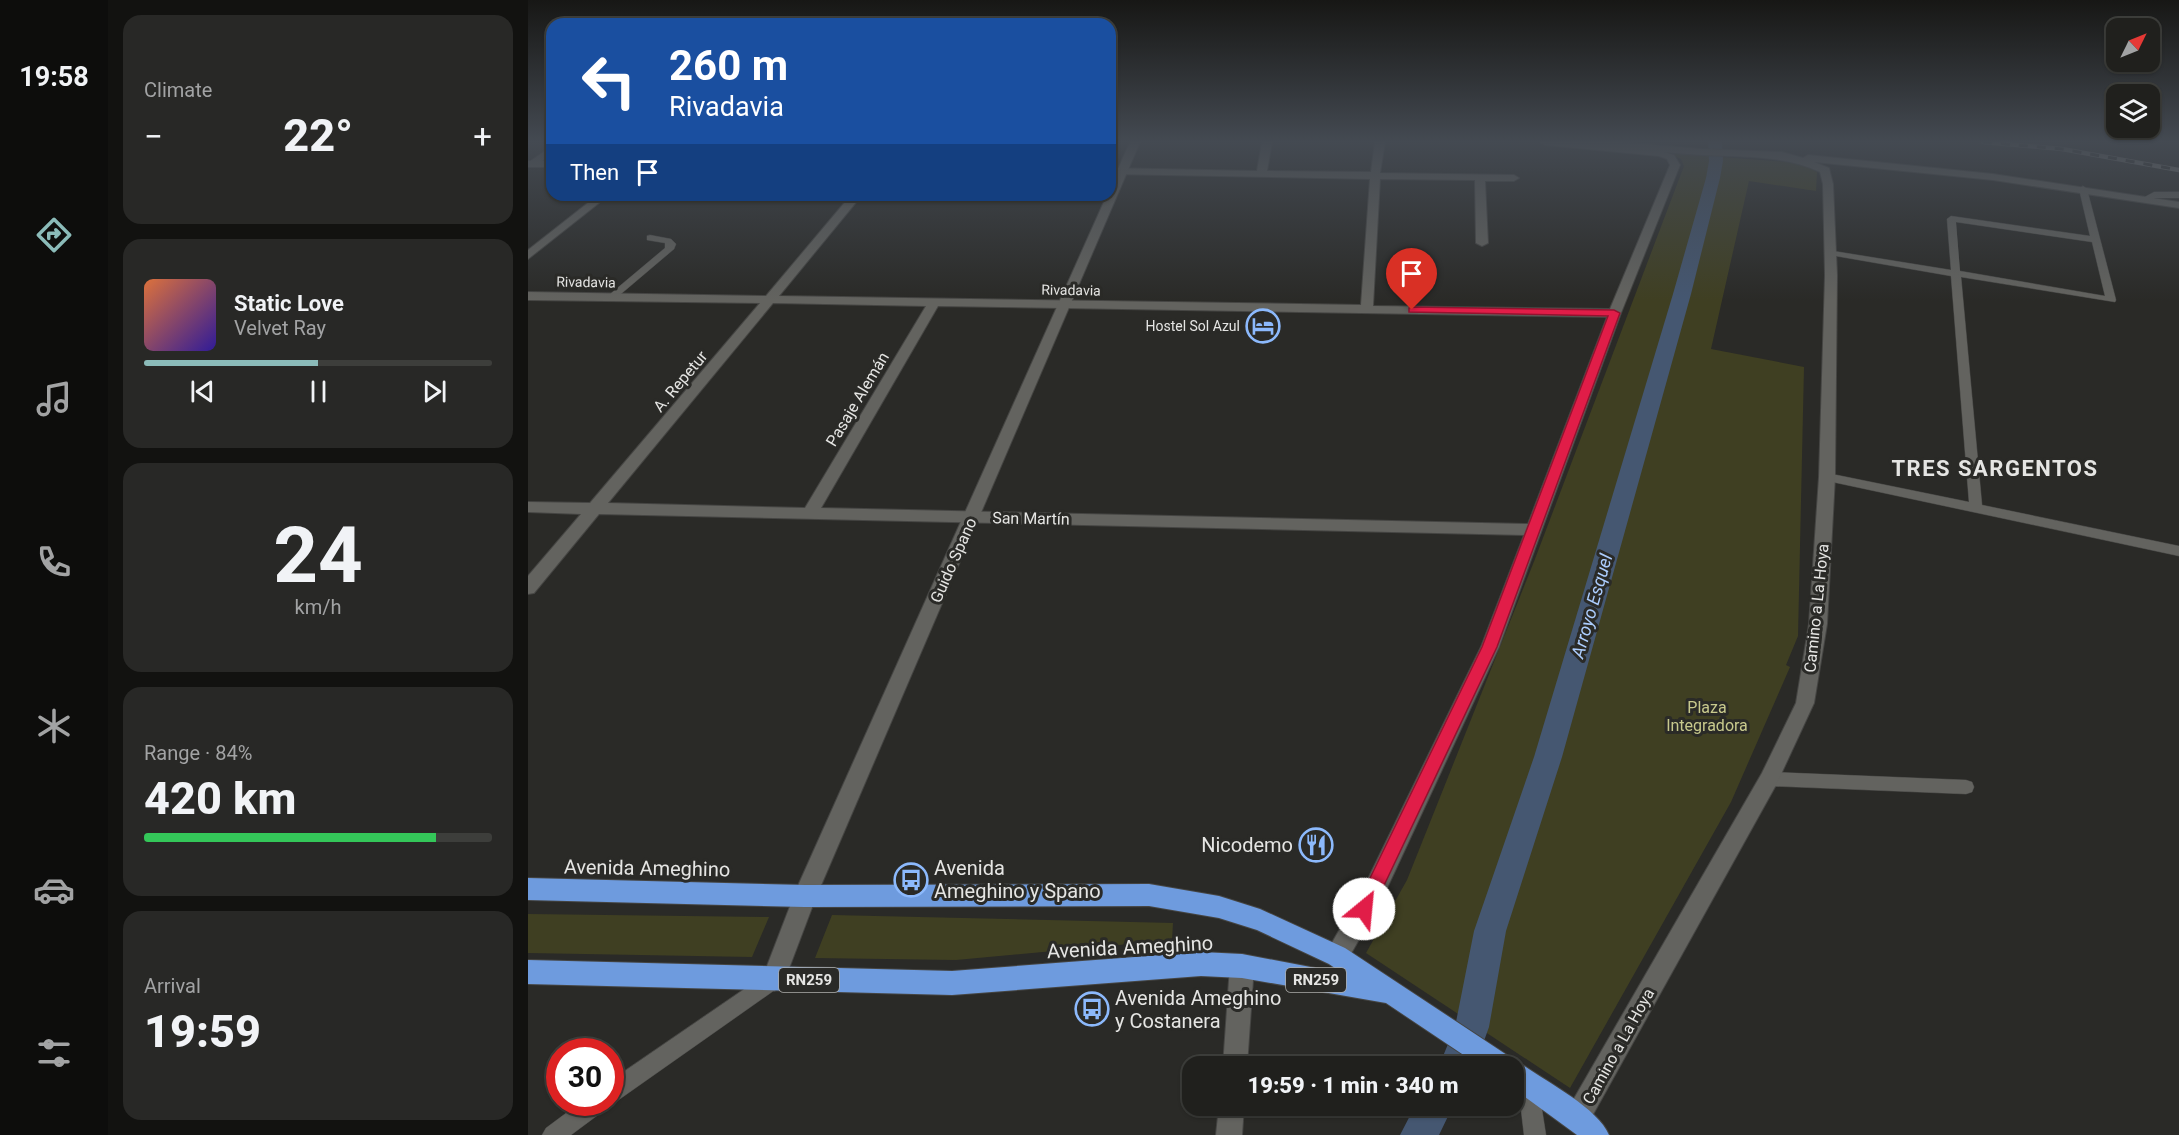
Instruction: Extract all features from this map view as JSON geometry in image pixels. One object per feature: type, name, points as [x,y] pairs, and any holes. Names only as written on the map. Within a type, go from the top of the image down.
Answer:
[{"type":"highway","name":"Avenida Ameghino","points":[[528,889],[806,896],[1149,895],[1219,907],[1260,920],[1337,956],[1389,993]]},
{"type":"highway","name":"Avenida Ameghino","points":[[528,972],[952,983],[1201,964],[1242,966],[1389,993]]},
{"type":"highway","name":"RN259","points":[[1389,993],[1487,1056]]},
{"type":"highway","points":[[1524,1081],[1577,1118],[1596,1135]]},
{"type":"street","points":[[1367,309],[1375,195]]},
{"type":"street","points":[[1481,195],[1482,243]]},
{"type":"street","points":[[1337,956],[1373,893],[1490,647],[1614,313],[1663,195]]},
{"type":"street","name":"Camino a La Hoya","points":[[1577,1118],[1769,779],[1805,703],[1818,624],[1827,477],[1830,252],[1828,195]]},
{"type":"street","points":[[2120,195],[2179,205]]},
{"type":"street","points":[[528,256],[597,201]]},
{"type":"street","name":"A. Repetur","points":[[528,588],[852,201]]},
{"type":"street","name":"Guido Spano","points":[[774,979],[806,896],[1064,305],[1104,201]]},
{"type":"street","name":"Rivadavia","points":[[528,296],[1614,313]]},
{"type":"street","name":"Pasaje Alemán","points":[[810,513],[934,303]]},
{"type":"street","name":"San Martín","points":[[528,507],[1534,530]]},
{"type":"street","points":[[1236,1056],[1242,966]]},
{"type":"street","points":[[1229,1135],[1231,1116]]},
{"type":"lane","points":[[1830,252],[2111,300],[2085,195]]},
{"type":"lane","points":[[2145,199],[2154,195],[2179,195]]},
{"type":"lane","points":[[1976,509],[1951,219],[2096,240]]},
{"type":"lane","points":[[612,297],[669,249],[671,244],[668,241],[650,238]]},
{"type":"lane","points":[[1827,477],[2179,551]]},
{"type":"lane","points":[[1769,779],[1966,787]]},
{"type":"lane","points":[[624,1084],[774,979]]},
{"type":"lane","points":[[1524,1091],[1535,1135]]},
{"type":"lane","points":[[553,1135],[579,1116]]},
{"type":"green space","name":"Plaza Integradora","points":[[1673,195],[1746,195],[1711,349],[1804,367],[1798,636],[1786,665],[1790,667],[1731,802],[1570,1088],[1366,953],[1407,880],[1535,559]]},
{"type":"green space","points":[[528,914],[769,917],[752,957],[528,953]]},
{"type":"green space","points":[[832,915],[1173,923],[1172,940],[956,960],[815,958]]},
{"type":"waterway","name":"Arroyo Esquel","points":[[1461,1056],[1472,1027],[1490,931],[1548,757],[1708,195]]},
{"type":"waterway","name":"Arroyo Esquel","points":[[1419,1135],[1429,1116]]},
{"type":"place","name":"Hostel Sol Azul","points":[[1263,326]]},
{"type":"place","name":"Nicodemo","points":[[1316,845]]},
{"type":"place","name":"Avenida Ameghino y Spano","points":[[911,880]]},
{"type":"place","name":"Avenida Ameghino y Costanera","points":[[1092,1009]]},
{"type":"district","name":"TRES SARGENTOS","points":[[1995,468]]},
{"type":"route","points":[[1364,909],[1490,647],[1614,313],[1412,310]]}]
